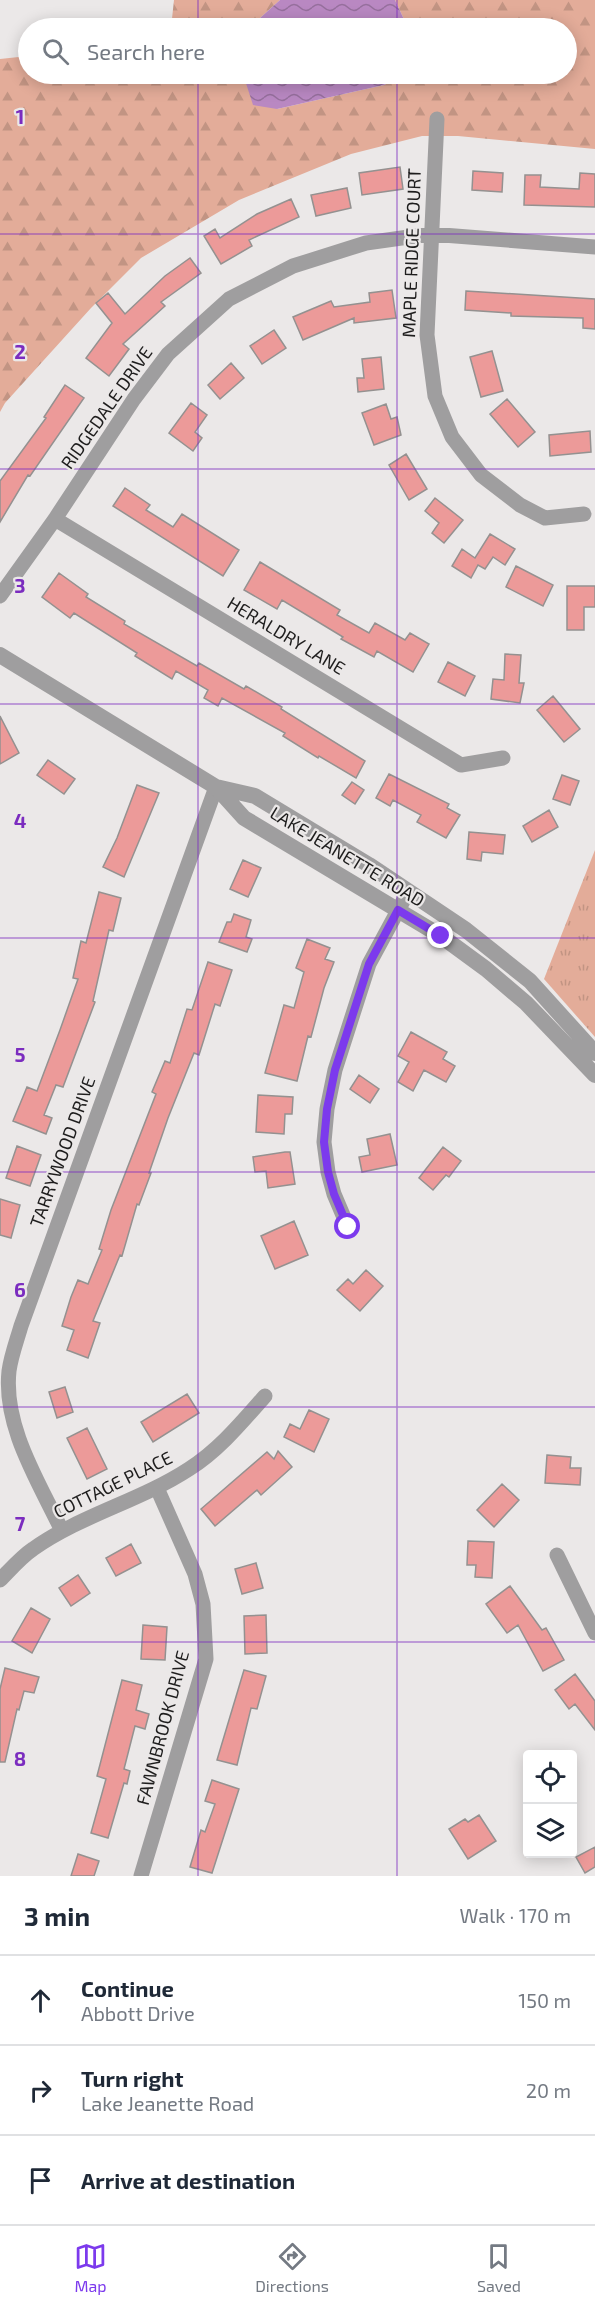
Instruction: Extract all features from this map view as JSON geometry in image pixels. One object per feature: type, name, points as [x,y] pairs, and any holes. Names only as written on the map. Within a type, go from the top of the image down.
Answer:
[{"type":"street","name":"MAPLE RIDGE COURT","points":[[437,119],[427,335],[435,396],[452,437],[481,475],[520,505],[545,518],[584,514]]},
{"type":"street","name":"RIDGEDALE DRIVE","points":[[0,596],[55,519],[134,399],[168,354],[229,299],[293,266],[366,243],[430,234],[595,247]]},
{"type":"street","name":"HERALDRY LANE","points":[[55,519],[461,765],[502,758]]},
{"type":"street","name":"LAKE JEANETTE ROAD","points":[[0,655],[216,788],[244,818],[441,936],[526,1003],[595,1074]]},
{"type":"street","name":"LAKE JEANETTE ROAD","points":[[216,788],[255,796],[369,865],[466,930],[530,981],[595,1053]]},
{"type":"street","name":"TARRYWOOD DRIVE","points":[[62,1531],[22,1447],[10,1408],[9,1370],[21,1326],[216,788]]},
{"type":"street","points":[[348,1227],[334,1194],[328,1172],[324,1142],[327,1109],[335,1070],[369,964],[408,892]]},
{"type":"street","name":"COTTAGE PLACE","points":[[0,1580],[32,1549],[62,1531],[157,1488],[191,1468],[216,1449],[265,1396]]},
{"type":"street","name":"FAWNBROOK DRIVE","points":[[141,1876],[206,1659],[203,1604],[195,1574],[157,1488]]},
{"type":"street","points":[[557,1556],[595,1633]]},
{"type":"green space","points":[[174,0],[280,0],[260,18],[172,18]]},
{"type":"green space","points":[[395,0],[595,0],[595,149],[458,136],[422,136],[351,154],[239,200],[141,258],[91,308],[5,403],[0,412],[0,59],[18,57],[18,84],[253,84],[277,109],[386,84],[577,84],[577,18],[403,18]]},
{"type":"green space","points":[[595,850],[595,1037],[544,979]]},
{"type":"water","points":[[280,0],[395,0],[403,18],[260,18]]},
{"type":"water","points":[[246,84],[386,84],[277,109],[253,105]]},
{"type":"building","points":[[400,167],[403,189],[362,195],[359,173]]},
{"type":"building","points":[[473,171],[503,173],[502,192],[472,190]]},
{"type":"building","points":[[580,173],[595,174],[595,207],[524,205],[525,175],[541,175],[540,187],[579,189]]},
{"type":"building","points":[[347,188],[351,208],[316,216],[311,195]]},
{"type":"building","points":[[291,199],[299,217],[249,240],[252,246],[221,264],[204,236],[215,229],[220,238],[257,214]]},
{"type":"building","points":[[190,258],[201,273],[161,302],[165,306],[123,344],[129,349],[109,376],[86,358],[112,323],[96,303],[108,293],[125,314],[165,276]]},
{"type":"building","points":[[392,290],[396,318],[354,323],[354,318],[303,340],[293,317],[331,301],[334,307],[370,302],[369,293]]},
{"type":"building","points":[[466,291],[595,299],[595,329],[583,328],[583,318],[511,316],[511,313],[465,310]]},
{"type":"building","points":[[274,330],[286,348],[262,364],[250,346]]},
{"type":"building","points":[[492,351],[503,391],[481,397],[470,357]]},
{"type":"building","points":[[381,357],[384,389],[358,392],[357,378],[364,378],[362,359]]},
{"type":"building","points":[[231,363],[244,378],[220,399],[208,385]]},
{"type":"building","points":[[65,385],[84,398],[30,476],[28,475],[0,522],[0,481],[46,418],[44,417]]},
{"type":"building","points":[[507,399],[535,432],[518,447],[490,414]]},
{"type":"building","points":[[191,403],[207,415],[195,432],[202,438],[193,451],[169,433]]},
{"type":"building","points":[[386,404],[391,419],[397,417],[401,435],[374,445],[362,413]]},
{"type":"building","points":[[590,431],[591,452],[550,456],[549,435]]},
{"type":"building","points":[[406,454],[427,489],[409,500],[389,465]]},
{"type":"building","points":[[125,488],[150,505],[146,510],[173,527],[182,514],[239,550],[223,576],[113,506]]},
{"type":"building","points":[[435,498],[463,520],[444,543],[432,533],[439,523],[425,511]]},
{"type":"building","points":[[490,534],[515,549],[505,565],[493,557],[485,569],[478,565],[471,578],[452,566],[462,549],[475,558]]},
{"type":"building","points":[[260,562],[340,610],[337,615],[369,633],[375,623],[405,640],[410,633],[429,644],[413,672],[377,651],[374,657],[341,639],[343,637],[282,600],[277,609],[244,590]]},
{"type":"building","points":[[516,566],[553,585],[543,606],[506,587]]},
{"type":"building","points":[[59,573],[88,594],[86,597],[125,621],[124,624],[197,666],[199,663],[244,689],[246,686],[365,761],[356,778],[319,756],[318,758],[283,736],[285,733],[222,698],[218,706],[204,698],[208,690],[176,671],[172,679],[135,656],[137,653],[74,613],[70,618],[42,597]]},
{"type":"building","points":[[567,586],[595,586],[595,607],[584,607],[584,630],[567,630]]},
{"type":"building","points":[[505,654],[521,655],[519,683],[524,683],[520,703],[491,699],[493,679],[504,680]]},
{"type":"building","points":[[448,662],[475,676],[465,696],[438,682]]},
{"type":"building","points":[[553,696],[580,729],[564,742],[537,710]]},
{"type":"building","points":[[0,716],[19,753],[0,764]]},
{"type":"building","points":[[48,760],[75,779],[64,794],[37,775]]},
{"type":"building","points":[[389,774],[449,804],[447,808],[460,815],[446,838],[417,822],[421,815],[393,800],[390,806],[376,798]]},
{"type":"building","points":[[562,775],[579,781],[570,805],[553,799]]},
{"type":"building","points":[[352,782],[364,790],[355,804],[342,795]]},
{"type":"building","points":[[137,785],[159,793],[124,877],[103,867],[117,838]]},
{"type":"building","points":[[549,810],[558,827],[532,842],[523,826]]},
{"type":"building","points":[[469,832],[505,835],[503,854],[482,852],[481,861],[467,859]]},
{"type":"building","points":[[243,860],[261,868],[248,897],[230,889]]},
{"type":"building","points":[[99,892],[121,898],[113,931],[109,930],[93,1001],[95,1002],[63,1087],[56,1085],[44,1115],[52,1118],[46,1134],[13,1121],[27,1087],[37,1091],[60,1030],[78,979],[73,978],[81,941],[86,943]]},
{"type":"building","points":[[234,914],[251,920],[246,937],[252,939],[247,952],[219,942],[227,922],[231,922]]},
{"type":"building","points":[[307,939],[330,948],[325,959],[334,962],[324,988],[311,1037],[308,1036],[297,1081],[265,1073],[284,1005],[294,1008],[304,972],[296,968]]},
{"type":"building","points":[[208,962],[232,970],[220,1006],[215,1004],[199,1055],[194,1053],[168,1118],[149,1173],[151,1173],[139,1205],[137,1204],[122,1256],[120,1255],[93,1321],[100,1323],[88,1358],[67,1350],[74,1330],[62,1326],[78,1280],[88,1284],[102,1250],[99,1249],[111,1210],[156,1094],[152,1092],[165,1061],[170,1063],[187,1009],[192,1010]]},
{"type":"building","points":[[411,1032],[447,1052],[443,1059],[455,1066],[446,1082],[424,1070],[413,1091],[398,1082],[409,1062],[398,1056]]},
{"type":"building","points":[[359,1075],[379,1089],[370,1103],[350,1089]]},
{"type":"building","points":[[258,1095],[293,1097],[292,1114],[285,1114],[284,1134],[256,1132]]},
{"type":"building","points":[[390,1134],[397,1165],[362,1172],[359,1157],[370,1155],[367,1139]]},
{"type":"building","points":[[17,1146],[41,1155],[30,1186],[6,1178]]},
{"type":"building","points":[[443,1147],[461,1161],[449,1177],[446,1175],[433,1190],[419,1178]]},
{"type":"building","points":[[290,1152],[295,1184],[268,1188],[266,1171],[255,1172],[253,1157]]},
{"type":"building","points":[[0,1199],[20,1205],[11,1238],[0,1235]]},
{"type":"building","points":[[294,1221],[308,1255],[275,1269],[261,1236]]},
{"type":"building","points":[[366,1270],[383,1286],[360,1311],[337,1290],[348,1279],[353,1284]]},
{"type":"building","points":[[65,1387],[73,1412],[57,1418],[49,1392]]},
{"type":"building","points":[[187,1394],[199,1413],[153,1442],[141,1422]]},
{"type":"building","points":[[309,1410],[329,1419],[314,1452],[284,1437],[290,1424],[300,1429]]},
{"type":"building","points":[[87,1428],[107,1469],[87,1479],[67,1438]]},
{"type":"building","points":[[278,1451],[292,1467],[261,1495],[257,1490],[215,1526],[201,1509],[267,1452],[274,1459]]},
{"type":"building","points":[[547,1455],[571,1457],[570,1468],[581,1468],[580,1485],[545,1483]]},
{"type":"building","points":[[502,1484],[519,1500],[494,1527],[477,1510]]},
{"type":"building","points":[[468,1541],[494,1542],[492,1578],[475,1577],[476,1565],[467,1565]]},
{"type":"building","points":[[131,1544],[141,1563],[116,1576],[106,1558]]},
{"type":"building","points":[[256,1563],[263,1588],[242,1594],[235,1569]]},
{"type":"building","points":[[78,1575],[90,1593],[71,1606],[59,1588]]},
{"type":"building","points":[[510,1586],[542,1630],[546,1628],[564,1660],[543,1671],[518,1625],[507,1633],[486,1604]]},
{"type":"building","points":[[31,1608],[50,1619],[32,1653],[12,1641]]},
{"type":"building","points":[[266,1615],[267,1653],[245,1654],[244,1616]]},
{"type":"building","points":[[143,1625],[167,1627],[165,1660],[141,1659]]},
{"type":"building","points":[[5,1668],[39,1677],[34,1693],[24,1691],[19,1710],[17,1709],[5,1762],[0,1762],[0,1689]]},
{"type":"building","points":[[244,1670],[266,1676],[257,1709],[251,1708],[237,1765],[217,1760]]},
{"type":"building","points":[[575,1674],[595,1701],[595,1730],[575,1704],[569,1709],[555,1690]]},
{"type":"building","points":[[122,1680],[142,1685],[136,1710],[149,1714],[145,1729],[135,1726],[124,1769],[130,1771],[127,1784],[124,1783],[108,1838],[91,1833],[106,1779],[97,1776]]},
{"type":"building","points":[[212,1780],[239,1789],[212,1873],[190,1867],[201,1830],[205,1832],[215,1804],[205,1801]]},
{"type":"building","points":[[479,1815],[496,1841],[468,1859],[449,1829],[465,1819],[468,1822]]},
{"type":"building","points":[[595,1847],[595,1867],[585,1873],[577,1856]]},
{"type":"building","points":[[78,1854],[99,1861],[94,1876],[71,1876]]},
{"type":"route","points":[[348,1227],[334,1194],[324,1142],[327,1109],[335,1070],[352,1014],[369,964],[398,910],[441,936]]}]
